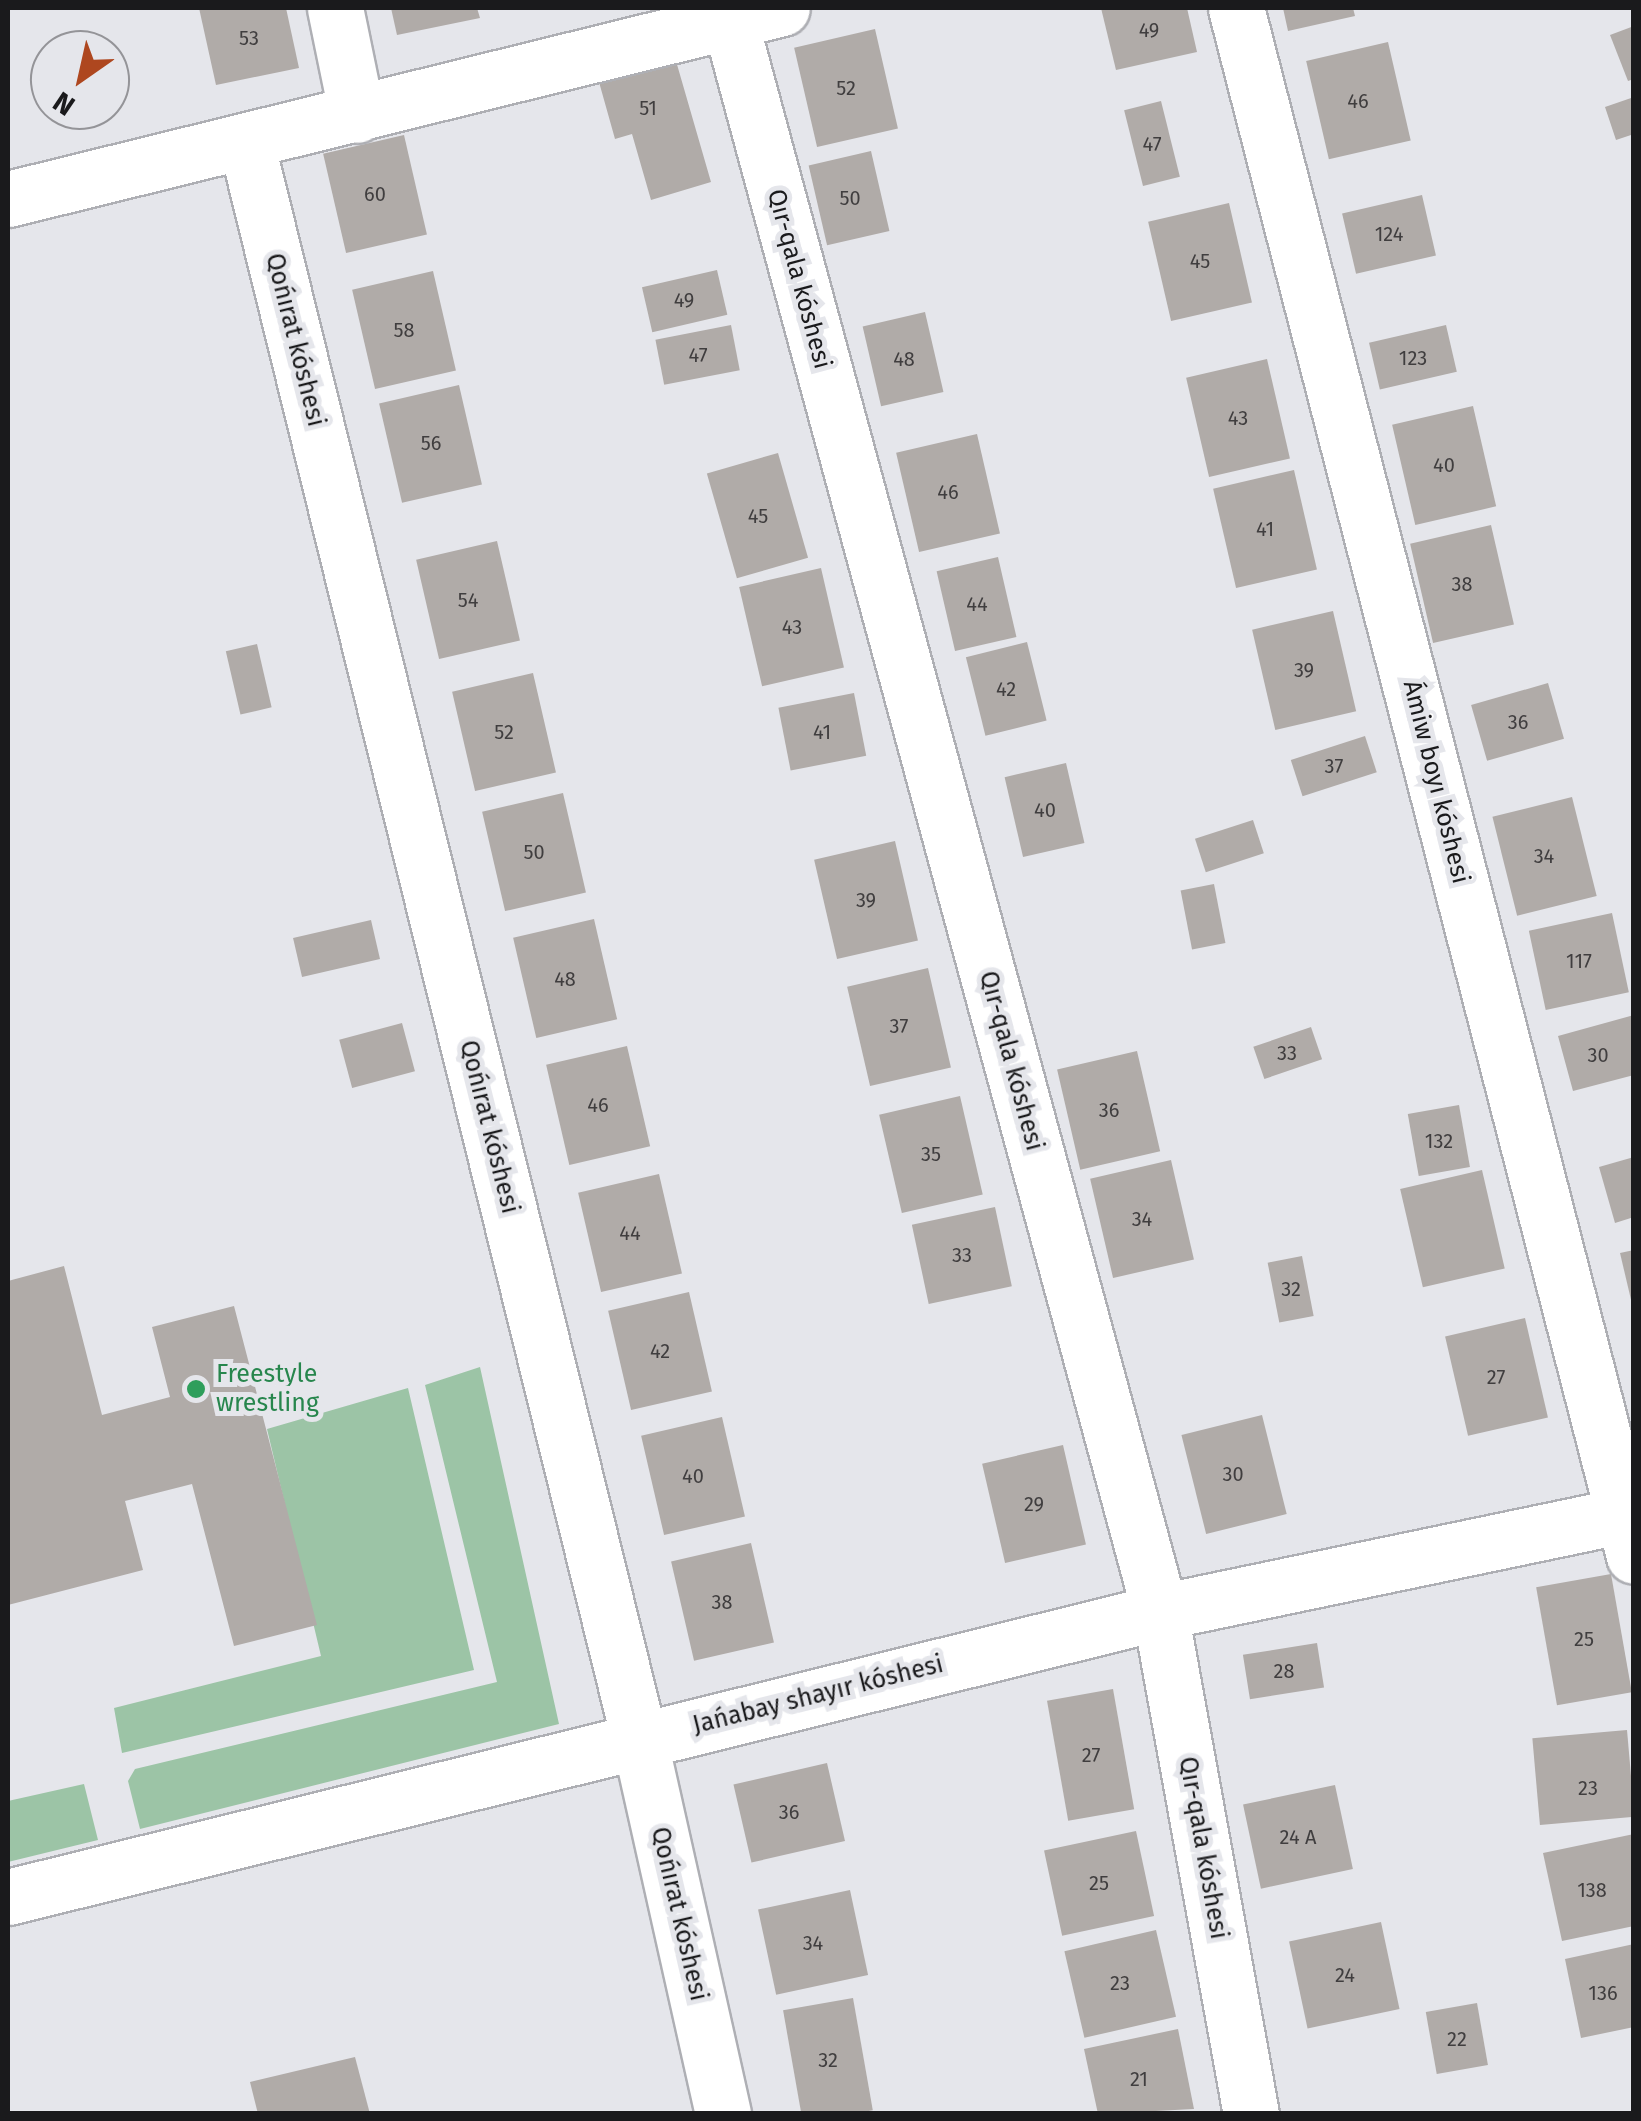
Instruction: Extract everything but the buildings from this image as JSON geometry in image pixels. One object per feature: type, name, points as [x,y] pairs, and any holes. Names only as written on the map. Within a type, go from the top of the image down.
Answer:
[{"type":"street","points":[[335,8],[357,115]]},
{"type":"street","points":[[8,199],[782,8]]},
{"type":"street","name":"Ámiw boyı kóshesi","points":[[1236,8],[1630,1528]]},
{"type":"street","name":"Qır-qala kóshesi","points":[[729,18],[1160,1612],[1251,2114]]},
{"type":"street","name":"Qońırat kóshesi","points":[[246,142],[640,1738],[724,2114]]},
{"type":"street","name":"Jańabay shayır kóshesi","points":[[8,1897],[1160,1612],[1630,1528]]},
{"type":"green space","points":[[480,1367],[559,1724],[140,1829],[128,1781],[135,1769],[497,1682],[425,1385]]},
{"type":"green space","points":[[408,1388],[474,1670],[122,1753],[114,1708],[321,1656],[267,1429]]},
{"type":"green space","points":[[84,1784],[98,1840],[8,1862],[8,1801]]},
{"type":"place","name":"Freestyle wrestling","points":[[196,1389]]}]
